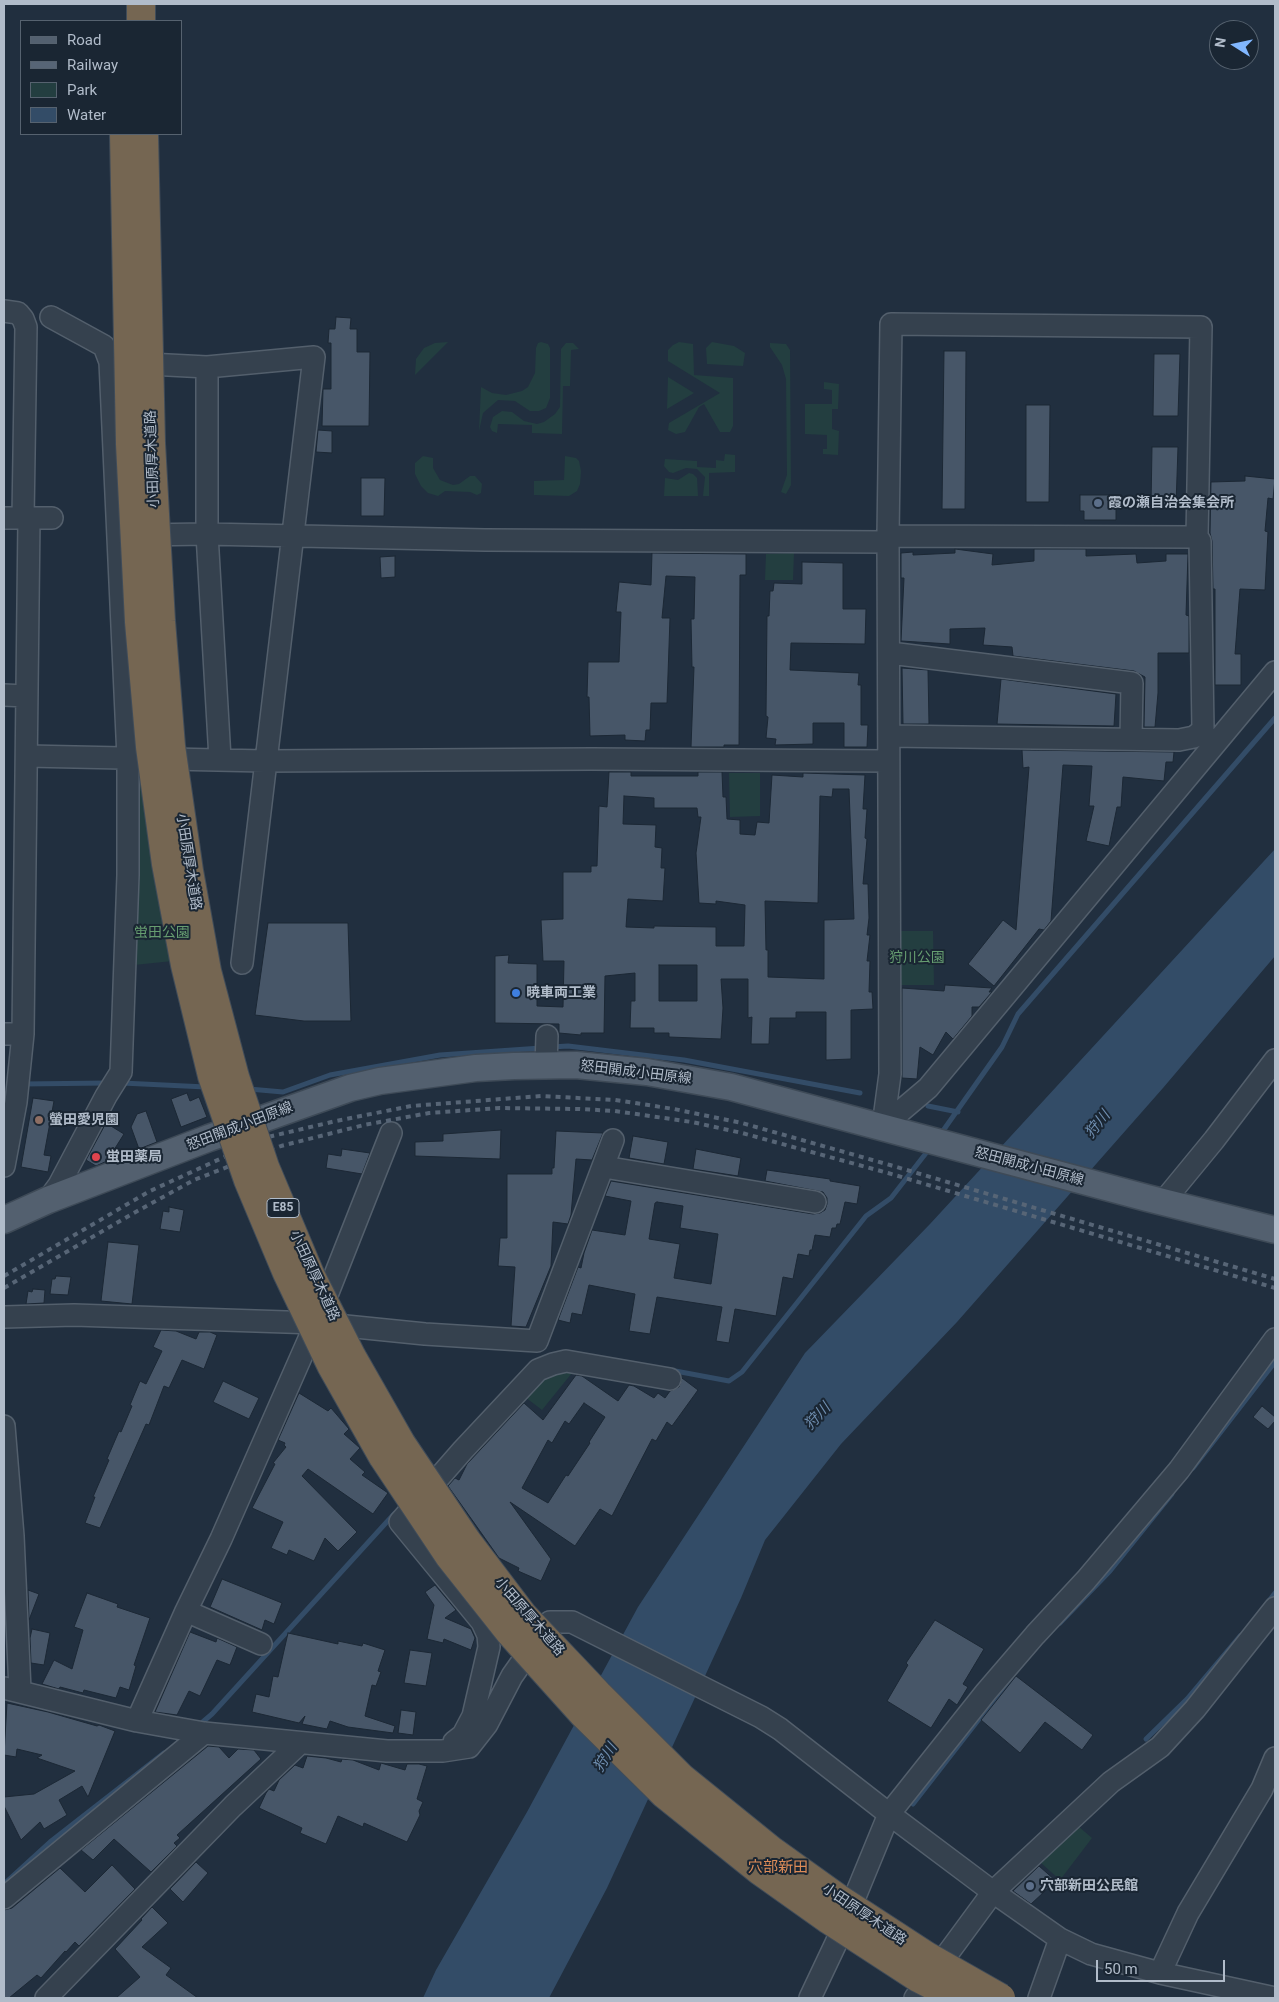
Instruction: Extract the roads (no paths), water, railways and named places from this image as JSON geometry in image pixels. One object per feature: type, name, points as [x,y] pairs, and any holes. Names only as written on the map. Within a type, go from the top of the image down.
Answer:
[{"type":"highway","points":[[122,4],[122,20]]},
{"type":"highway","points":[[141,4],[141,20]]},
{"type":"highway","name":"小田原厚木道路","points":[[124,135],[130,444],[139,622],[150,747],[166,864],[185,965],[212,1076],[248,1180],[287,1273],[331,1366],[388,1466],[449,1556],[510,1633],[582,1713],[664,1794],[760,1872],[918,1978],[957,1998]]},
{"type":"highway","name":"小田原厚木道路","points":[[144,135],[151,443],[161,621],[171,746],[189,871],[207,971],[236,1077],[265,1166],[310,1274],[352,1357],[401,1443],[467,1541],[523,1615],[598,1694],[682,1778],[771,1850],[838,1898],[918,1950],[1000,1998]]},
{"type":"main road","name":"怒田開成小田原線","points":[[4,1220],[48,1200],[218,1135],[350,1088],[388,1080],[476,1068],[547,1052],[605,1067],[731,1086],[1155,1200],[1275,1230]]},
{"type":"street","points":[[4,310],[18,313],[26,327],[19,518],[27,756],[13,1034],[19,1074],[10,1102],[4,1166]]},
{"type":"street","points":[[48,1200],[59,1185],[106,1096],[121,1072],[128,875],[128,758],[110,362],[104,346],[51,317]]},
{"type":"street","points":[[883,1126],[890,1074],[888,761],[891,324],[1201,327],[1197,536],[1200,541],[1202,743]]},
{"type":"street","points":[[110,362],[208,367],[314,357],[242,963]]},
{"type":"street","points":[[208,367],[207,534],[220,759]]},
{"type":"street","points":[[19,518],[52,518]]},
{"type":"street","points":[[118,536],[207,534],[348,539],[485,540],[1197,536]]},
{"type":"street","points":[[890,652],[1132,683],[1131,739]]},
{"type":"street","points":[[883,1126],[928,1088],[1202,743],[1275,672]]},
{"type":"street","points":[[4,695],[26,696]]},
{"type":"street","points":[[889,736],[1179,740],[1202,743]]},
{"type":"street","points":[[27,756],[265,761],[557,759],[888,761]]},
{"type":"street","points":[[1155,1200],[1214,1140],[1275,1060]]},
{"type":"street","points":[[137,1721],[186,1611],[221,1539],[316,1323],[391,1133]]},
{"type":"street","points":[[4,1317],[74,1315],[316,1323],[425,1334],[536,1341],[542,1330],[613,1140]]},
{"type":"street","points":[[604,1167],[815,1202]]},
{"type":"street","points":[[810,1998],[836,1943],[889,1814],[986,1692],[1086,1580],[1179,1470],[1275,1339]]},
{"type":"street","points":[[443,1751],[464,1735],[473,1716],[489,1647],[488,1635],[482,1622],[400,1522],[463,1450],[538,1370],[566,1361],[670,1379]]},
{"type":"street","points":[[4,1426],[13,1536],[12,1689],[137,1721],[204,1733],[387,1751],[443,1751],[469,1747],[488,1724],[512,1676],[550,1622],[572,1622],[761,1717],[780,1729],[889,1814],[993,1892],[1060,1939],[1091,1954],[1160,1973],[1275,1998]]},
{"type":"street","points":[[915,1998],[993,1892],[1111,1782],[1160,1747],[1194,1709],[1275,1608]]},
{"type":"street","points":[[186,1611],[262,1644]]},
{"type":"street","points":[[4,1898],[204,1733]]},
{"type":"street","points":[[46,1998],[232,1806],[300,1743]]},
{"type":"street","points":[[1160,1973],[1188,1913],[1262,1789],[1275,1758]]},
{"type":"street","points":[[1039,1998],[1060,1939]]},
{"type":"water","name":"狩川","points":[[1275,849],[1275,956],[1163,1088],[957,1322],[841,1444],[765,1540],[741,1598],[607,1888],[549,1998],[423,1998],[436,1970],[527,1812],[638,1607],[805,1353],[930,1224]]},
{"type":"waterway","points":[[940,1135],[1002,1047],[1018,1014],[1275,718]]},
{"type":"waterway","points":[[552,1047],[568,1046],[684,1060],[860,1093]]},
{"type":"waterway","points":[[249,1089],[283,1092],[330,1075],[440,1055],[541,1048]]},
{"type":"waterway","points":[[22,1084],[108,1083]]},
{"type":"waterway","points":[[122,1083],[206,1087]]},
{"type":"waterway","points":[[928,1106],[958,1112]]},
{"type":"waterway","points":[[670,1370],[729,1381],[742,1372],[866,1216],[891,1198],[930,1148]]},
{"type":"waterway","points":[[1193,1468],[1275,1362]]},
{"type":"waterway","points":[[1060,1623],[1110,1571],[1172,1494]]},
{"type":"waterway","points":[[198,1726],[212,1714],[394,1514]]},
{"type":"waterway","points":[[1268,1602],[1275,1593]]},
{"type":"waterway","points":[[1146,1739],[1187,1699],[1240,1636]]},
{"type":"waterway","points":[[913,1804],[1011,1678]]},
{"type":"waterway","points":[[4,1884],[50,1842],[164,1753]]},
{"type":"railway","points":[[4,1276],[150,1191],[268,1137],[411,1106],[541,1096],[615,1100],[674,1109],[742,1123],[1275,1279]]},
{"type":"railway","points":[[4,1288],[194,1180],[281,1146],[364,1125],[429,1113],[500,1108],[615,1111],[692,1122],[742,1133],[888,1173],[1275,1288]]},
{"type":"place","name":"霞の瀬自治会集会所","points":[[1098,503]]},
{"type":"place","name":"暁車両工業","points":[[516,993]]},
{"type":"place","name":"螢田愛児園","points":[[39,1120]]},
{"type":"place","name":"蛍田薬局","points":[[96,1157]]},
{"type":"place","name":"穴部新田公民館","points":[[1030,1886]]},
{"type":"district","name":"穴部新田","points":[[778,1868]]},
{"type":"park label","name":"蛍田公園","points":[[162,933]]},
{"type":"park label","name":"狩川公園","points":[[917,958]]}]
